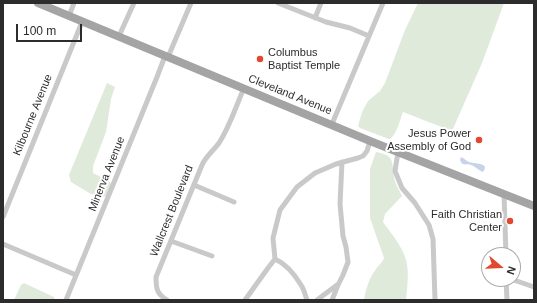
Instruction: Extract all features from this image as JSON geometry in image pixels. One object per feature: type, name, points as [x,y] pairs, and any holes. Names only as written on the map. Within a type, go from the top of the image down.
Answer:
[{"type":"main road","name":"Cleveland Avenue","points":[[38,3],[370,141],[534,206]]},
{"type":"street","points":[[69,16],[74,3]]},
{"type":"street","points":[[119,36],[134,3]]},
{"type":"street","name":"Minerva Avenue","points":[[66,300],[157,77],[191,3]]},
{"type":"street","points":[[278,3],[326,22],[350,28],[369,36]]},
{"type":"street","points":[[315,18],[320,3]]},
{"type":"street","points":[[332,124],[383,3]]},
{"type":"street","name":"Kilbourne Avenue","points":[[3,216],[82,22]]},
{"type":"street","name":"Wallcrest Boulevard","points":[[167,300],[160,296],[156,287],[156,277],[204,160],[224,135],[244,88]]},
{"type":"street","points":[[245,300],[275,259],[274,238],[280,210],[297,187],[315,173],[342,162],[363,156],[367,151],[370,141]]},
{"type":"street","points":[[398,152],[395,171],[402,188],[415,203],[429,226],[432,239],[435,300]]},
{"type":"street","points":[[332,300],[348,262],[343,236],[340,204],[342,162]]},
{"type":"street","points":[[194,185],[234,202]]},
{"type":"street","points":[[504,194],[506,247]]},
{"type":"street","points":[[171,241],[212,256]]},
{"type":"street","points":[[3,244],[76,275]]},
{"type":"street","points":[[275,259],[290,271],[302,286],[307,300]]},
{"type":"street","points":[[521,283],[534,288]]},
{"type":"street","points":[[316,300],[338,285]]},
{"type":"street","points":[[506,287],[507,300]]},
{"type":"green space","points":[[418,3],[504,3],[482,63],[452,131],[403,112],[396,131],[389,139],[358,126],[362,112],[368,101],[380,91],[385,83],[405,30]]},
{"type":"green space","points":[[107,83],[115,87],[111,99],[106,132],[93,166],[93,173],[109,181],[111,184],[109,193],[104,197],[91,194],[71,182],[69,175]]},
{"type":"green space","points":[[376,152],[383,153],[390,158],[396,183],[402,196],[385,214],[383,222],[398,242],[406,260],[408,282],[406,300],[364,300],[370,280],[384,258],[370,218],[370,169]]},
{"type":"green space","points":[[24,283],[54,297],[55,300],[14,300],[21,285]]},
{"type":"water","points":[[461,157],[469,162],[485,166],[485,169],[483,172],[469,164],[462,163],[460,160]]},
{"type":"place","name":"Columbus Baptist Temple","points":[[260,59]]},
{"type":"place","name":"Jesus Power Assembly of God","points":[[479,140]]},
{"type":"place","name":"Faith Christian Center","points":[[510,221]]}]
